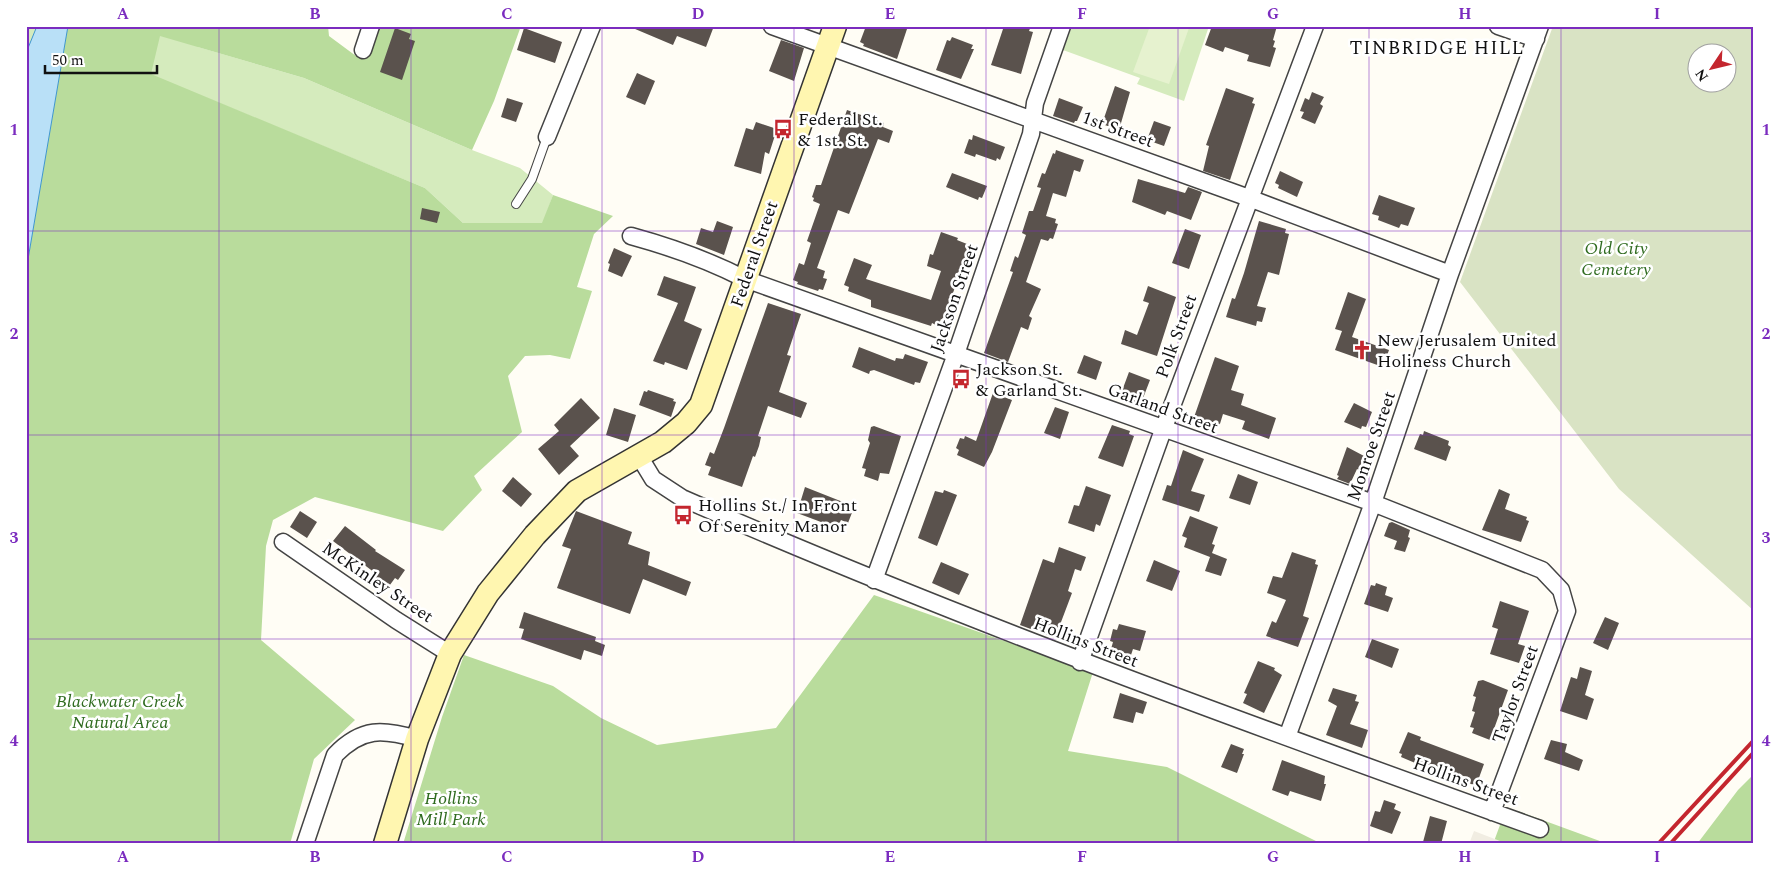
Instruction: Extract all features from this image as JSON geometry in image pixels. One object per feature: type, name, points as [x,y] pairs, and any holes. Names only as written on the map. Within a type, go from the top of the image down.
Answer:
[{"type":"street","points":[[363,50],[370,26]]},
{"type":"street","points":[[547,137],[592,26]]},
{"type":"street","name":"1st Street","points":[[772,26],[1249,198],[1450,274]]},
{"type":"street","name":"Federal Street","points":[[385,844],[417,739],[450,654],[488,593],[535,535],[577,491],[663,442],[686,423],[701,405],[835,26]]},
{"type":"street","name":"Jackson Street","points":[[874,580],[956,354],[1031,134],[1035,103],[1062,26]]},
{"type":"street","name":"Polk Street","points":[[1080,662],[1163,430],[1315,26]]},
{"type":"street","points":[[1498,26],[1538,33]]},
{"type":"street","name":"Monroe Street","points":[[1287,737],[1373,503],[1450,274],[1538,33]]},
{"type":"street","name":"Garland Street","points":[[631,236],[667,246],[716,265],[745,279],[1163,430],[1373,503],[1542,570],[1561,590]]},
{"type":"street","name":"Hollins Street","points":[[639,456],[653,479],[682,498],[874,580],[1080,662],[1540,829]]},
{"type":"street","name":"McKinley Street","points":[[283,542],[396,620],[450,654]]},
{"type":"street","name":"Taylor Street","points":[[1492,812],[1567,611],[1561,590]]},
{"type":"street","points":[[304,844],[335,755],[346,743],[363,734],[388,731],[417,739]]},
{"type":"lane","points":[[516,204],[532,179],[547,137]]},
{"type":"green space","points":[[26,26],[200,26],[198,47],[304,78],[472,150],[520,168],[553,195],[543,223],[463,223],[425,188],[190,91],[26,844]]},
{"type":"green space","name":"Blackwater Creek Natural Area","points":[[68,26],[328,26],[329,36],[356,56],[371,26],[521,26],[494,101],[472,150],[304,78],[160,36],[151,74],[425,188],[463,223],[542,223],[553,195],[613,216],[594,234],[577,287],[592,291],[570,359],[550,355],[525,356],[508,376],[522,432],[474,476],[482,490],[443,531],[315,497],[273,520],[266,546],[261,640],[355,720],[314,759],[290,844],[26,844],[26,271]]},
{"type":"green space","points":[[1072,26],[1209,26],[1184,101],[1137,84],[1140,78],[1063,50]]},
{"type":"green space","points":[[1150,26],[1189,28],[1169,84],[1133,72]]},
{"type":"green space","name":"Old City Cemetery","points":[[1553,26],[1754,26],[1754,611],[1619,489],[1460,282]]},
{"type":"green space","name":"Hollins Mill Park","points":[[874,595],[1093,672],[1068,751],[1167,767],[1322,844],[403,844],[442,717],[464,655],[553,686],[601,718],[657,745],[776,728]]},
{"type":"green space","points":[[1754,774],[1754,844],[1697,844],[1738,790]]},
{"type":"green space","points":[[1518,811],[1608,844],[1493,844],[1500,825]]},
{"type":"shaded area","points":[[1474,831],[1500,841],[1499,844],[1469,844]]},
{"type":"water","points":[[37,26],[68,26],[26,271],[26,53]]},
{"type":"building","points":[[628,26],[714,26],[706,47],[677,36],[673,45]]},
{"type":"building","points":[[866,26],[908,26],[897,59],[863,46],[864,44],[860,42]]},
{"type":"building","points":[[1004,26],[1031,26],[1029,31],[1033,32],[1021,74],[991,65]]},
{"type":"building","points":[[1212,26],[1277,26],[1273,40],[1275,41],[1273,47],[1276,48],[1270,67],[1247,61],[1249,55],[1225,47],[1223,52],[1205,45]]},
{"type":"building","points":[[395,28],[411,34],[409,39],[415,41],[402,80],[380,72]]},
{"type":"building","points":[[524,28],[562,42],[555,63],[517,50]]},
{"type":"building","points":[[952,37],[973,45],[971,49],[974,49],[961,79],[936,70],[947,40],[950,41]]},
{"type":"building","points":[[781,40],[804,48],[794,81],[769,71]]},
{"type":"building","points":[[637,73],[655,81],[645,105],[626,97]]},
{"type":"building","points":[[1115,86],[1130,92],[1119,130],[1102,124]]},
{"type":"building","points":[[1226,88],[1254,98],[1252,103],[1255,104],[1230,180],[1203,171],[1209,146],[1206,145]]},
{"type":"building","points":[[1312,92],[1324,97],[1320,104],[1323,106],[1315,124],[1301,118],[1304,112],[1300,111],[1305,98],[1309,100]]},
{"type":"building","points":[[507,98],[523,103],[516,122],[501,117]]},
{"type":"building","points":[[1059,98],[1083,107],[1077,121],[1074,123],[1053,116]]},
{"type":"building","points":[[847,110],[884,123],[883,127],[893,131],[889,143],[878,139],[849,214],[838,210],[817,268],[825,271],[823,278],[827,279],[823,290],[819,289],[818,291],[797,284],[798,282],[793,280],[799,263],[804,265],[811,243],[807,241],[820,204],[813,201],[814,198],[812,197],[816,185],[821,185]]},
{"type":"building","points":[[1154,121],[1171,127],[1164,146],[1147,140]]},
{"type":"building","points":[[756,122],[777,129],[769,154],[765,152],[761,174],[734,166],[746,128],[753,130]]},
{"type":"building","points":[[973,135],[1005,147],[1000,160],[997,158],[996,161],[976,154],[975,157],[964,153],[969,139],[972,140]]},
{"type":"building","points":[[1056,150],[1084,160],[1080,172],[1074,170],[1066,197],[1053,193],[1046,216],[1056,219],[1055,223],[1058,224],[1053,239],[1050,238],[1048,241],[1041,239],[1026,282],[1041,289],[1029,316],[1032,318],[1028,330],[1021,327],[1008,362],[984,353],[1013,272],[1010,271],[1015,256],[1018,258],[1026,235],[1022,233],[1029,211],[1033,211],[1041,188],[1037,187],[1042,173],[1045,174]]},
{"type":"building","points":[[1280,171],[1303,182],[1297,197],[1278,188],[1279,185],[1275,183]]},
{"type":"building","points":[[952,173],[987,186],[982,198],[979,197],[978,200],[946,187]]},
{"type":"building","points":[[1138,179],[1185,193],[1188,187],[1202,192],[1191,220],[1167,211],[1165,215],[1132,202]]},
{"type":"building","points":[[1379,195],[1415,208],[1408,226],[1401,224],[1399,228],[1378,220],[1379,216],[1372,214]]},
{"type":"building","points":[[422,208],[440,212],[437,223],[420,219]]},
{"type":"building","points":[[717,221],[733,227],[724,255],[696,244],[701,228],[713,232]]},
{"type":"building","points":[[1259,221],[1286,229],[1285,233],[1289,234],[1279,275],[1268,272],[1257,306],[1266,308],[1262,322],[1257,321],[1256,326],[1226,317],[1232,298],[1235,299],[1244,273]]},
{"type":"building","points":[[1185,229],[1201,235],[1189,269],[1172,263]]},
{"type":"building","points":[[941,232],[958,238],[957,240],[972,246],[959,275],[944,320],[941,319],[938,326],[932,323],[931,326],[871,307],[871,300],[848,291],[849,287],[844,285],[854,258],[872,265],[866,279],[931,300],[941,271],[927,266],[930,254],[933,255]]},
{"type":"building","points":[[614,248],[632,256],[622,277],[608,271],[610,264],[608,263]]},
{"type":"building","points":[[664,276],[696,287],[684,321],[702,329],[687,370],[665,362],[664,365],[653,361],[678,303],[657,295]]},
{"type":"building","points":[[1148,286],[1176,297],[1157,356],[1121,344],[1125,330],[1137,335],[1149,303],[1143,301]]},
{"type":"building","points":[[1348,292],[1366,299],[1352,337],[1389,350],[1383,367],[1335,350],[1342,331],[1335,329]]},
{"type":"building","points":[[768,303],[801,314],[787,355],[791,356],[779,392],[807,403],[801,418],[768,406],[758,436],[761,437],[759,446],[755,457],[753,456],[742,487],[708,475],[711,467],[705,465],[710,452],[714,454]]},
{"type":"building","points":[[859,347],[895,361],[896,358],[903,359],[905,354],[928,362],[920,383],[915,382],[914,385],[874,370],[870,371],[869,374],[852,367]]},
{"type":"building","points":[[1084,355],[1102,362],[1096,380],[1077,373]]},
{"type":"building","points":[[1215,357],[1239,366],[1231,390],[1244,394],[1241,405],[1276,418],[1269,439],[1242,429],[1245,421],[1223,414],[1219,427],[1214,425],[1212,430],[1192,423]]},
{"type":"building","points":[[1129,372],[1150,380],[1140,406],[1119,399]]},
{"type":"building","points":[[648,390],[674,399],[673,401],[676,402],[671,417],[639,405],[644,391],[647,392]]},
{"type":"building","points":[[993,393],[1012,400],[992,452],[984,467],[957,455],[959,450],[956,448],[960,438],[964,439],[965,436],[976,441]]},
{"type":"building","points":[[581,398],[600,418],[570,446],[579,456],[559,475],[538,449],[559,431],[554,425]]},
{"type":"building","points":[[1354,403],[1372,412],[1366,427],[1362,426],[1361,429],[1344,422]]},
{"type":"building","points":[[1055,407],[1069,412],[1060,439],[1044,433]]},
{"type":"building","points":[[614,408],[636,415],[628,442],[606,435]]},
{"type":"building","points":[[1112,425],[1130,431],[1129,434],[1134,436],[1123,467],[1098,458]]},
{"type":"building","points":[[874,426],[901,436],[889,474],[880,473],[878,481],[864,476],[866,469],[862,468],[870,443],[868,440],[871,427]]},
{"type":"building","points":[[1424,431],[1449,441],[1448,445],[1451,447],[1446,461],[1414,449],[1420,434],[1423,435]]},
{"type":"building","points":[[1347,447],[1364,456],[1359,470],[1357,469],[1350,484],[1337,479]]},
{"type":"building","points":[[1183,450],[1204,459],[1191,491],[1205,495],[1199,512],[1162,500],[1167,485],[1171,486]]},
{"type":"building","points":[[1238,474],[1258,482],[1250,505],[1229,498]]},
{"type":"building","points":[[513,477],[532,494],[521,507],[502,491]]},
{"type":"building","points":[[1086,486],[1111,495],[1100,526],[1096,524],[1094,532],[1068,523],[1074,505],[1079,506]]},
{"type":"building","points":[[805,487],[848,504],[846,507],[853,510],[848,523],[841,520],[837,528],[797,513]]},
{"type":"building","points":[[1499,489],[1510,494],[1505,509],[1527,517],[1526,520],[1529,521],[1521,542],[1482,530]]},
{"type":"building","points":[[944,490],[957,495],[937,546],[918,538],[935,491],[943,493]]},
{"type":"building","points":[[300,511],[317,522],[307,538],[290,527]]},
{"type":"building","points":[[576,511],[632,532],[628,544],[650,552],[648,565],[691,582],[686,596],[643,579],[630,614],[557,588],[571,549],[562,546]]},
{"type":"building","points":[[1190,516],[1218,527],[1212,544],[1215,545],[1212,553],[1227,559],[1221,576],[1205,571],[1210,557],[1184,547],[1187,538],[1182,536]]},
{"type":"building","points":[[1392,522],[1410,530],[1408,537],[1410,538],[1405,552],[1394,549],[1397,541],[1384,536],[1389,523]]},
{"type":"building","points":[[345,526],[375,551],[405,570],[398,580],[395,578],[387,589],[373,580],[375,573],[333,541]]},
{"type":"building","points":[[1059,547],[1086,557],[1081,571],[1075,569],[1068,591],[1072,593],[1055,638],[1020,625],[1043,559],[1054,563]]},
{"type":"building","points":[[1292,552],[1316,560],[1315,564],[1318,565],[1303,616],[1309,618],[1298,647],[1266,636],[1272,621],[1276,623],[1286,600],[1267,593],[1273,576],[1282,578]]},
{"type":"building","points":[[1154,560],[1180,571],[1172,591],[1146,581]]},
{"type":"building","points":[[941,562],[969,574],[959,595],[932,583]]},
{"type":"building","points":[[1376,583],[1387,587],[1385,595],[1393,598],[1388,612],[1364,604],[1371,585],[1375,586]]},
{"type":"building","points":[[1500,601],[1529,611],[1518,644],[1525,646],[1519,663],[1490,654],[1498,629],[1492,627]]},
{"type":"building","points":[[524,612],[596,637],[595,641],[605,645],[602,656],[584,650],[581,660],[521,639],[524,629],[519,628]]},
{"type":"building","points":[[1605,617],[1619,623],[1608,650],[1593,643]]},
{"type":"building","points":[[1119,624],[1146,631],[1140,651],[1133,649],[1131,655],[1111,649],[1113,642],[1110,641],[1113,629],[1117,630]]},
{"type":"building","points":[[1372,639],[1399,649],[1392,668],[1365,657]]},
{"type":"building","points":[[1258,661],[1275,668],[1274,670],[1282,675],[1264,713],[1243,703],[1247,694],[1244,693]]},
{"type":"building","points":[[1580,667],[1592,671],[1585,695],[1594,699],[1587,720],[1560,711],[1571,677],[1577,679]]},
{"type":"building","points":[[1483,680],[1508,690],[1490,740],[1472,733],[1474,728],[1470,727],[1475,712],[1472,711],[1476,697],[1473,696],[1478,681]]},
{"type":"building","points":[[1333,688],[1357,695],[1355,701],[1359,702],[1350,724],[1368,730],[1362,748],[1326,735],[1337,706],[1328,701]]},
{"type":"building","points":[[1120,693],[1147,702],[1143,714],[1136,712],[1133,723],[1113,718]]},
{"type":"building","points":[[1408,732],[1421,737],[1420,740],[1484,764],[1476,786],[1464,781],[1466,777],[1436,766],[1434,771],[1401,757],[1402,754],[1399,753]]},
{"type":"building","points":[[1551,740],[1567,744],[1565,752],[1583,760],[1579,771],[1544,759]]},
{"type":"building","points":[[1231,744],[1244,749],[1237,773],[1221,767]]},
{"type":"building","points":[[1282,760],[1325,776],[1324,784],[1326,784],[1321,801],[1290,791],[1288,796],[1272,790]]},
{"type":"building","points":[[1384,800],[1396,804],[1394,809],[1401,812],[1392,834],[1370,826],[1375,811],[1380,812]]},
{"type":"building","points":[[1430,816],[1447,821],[1441,844],[1423,842]]},
{"type":"railway","points":[[1658,844],[1754,740]]},
{"type":"railway","points":[[1670,844],[1754,752]]},
{"type":"place","name":"Federal St. & 1st. St.","points":[[783,129]]},
{"type":"place","name":"New Jerusalem United Holiness Church","points":[[1362,350]]},
{"type":"place","name":"Jackson St. & Garland St.","points":[[961,379]]},
{"type":"place","name":"Hollins St./ In Front Of Serenity Manor","points":[[683,515]]},
{"type":"district","name":"TINBRIDGE HILL","points":[[1437,47]]}]
